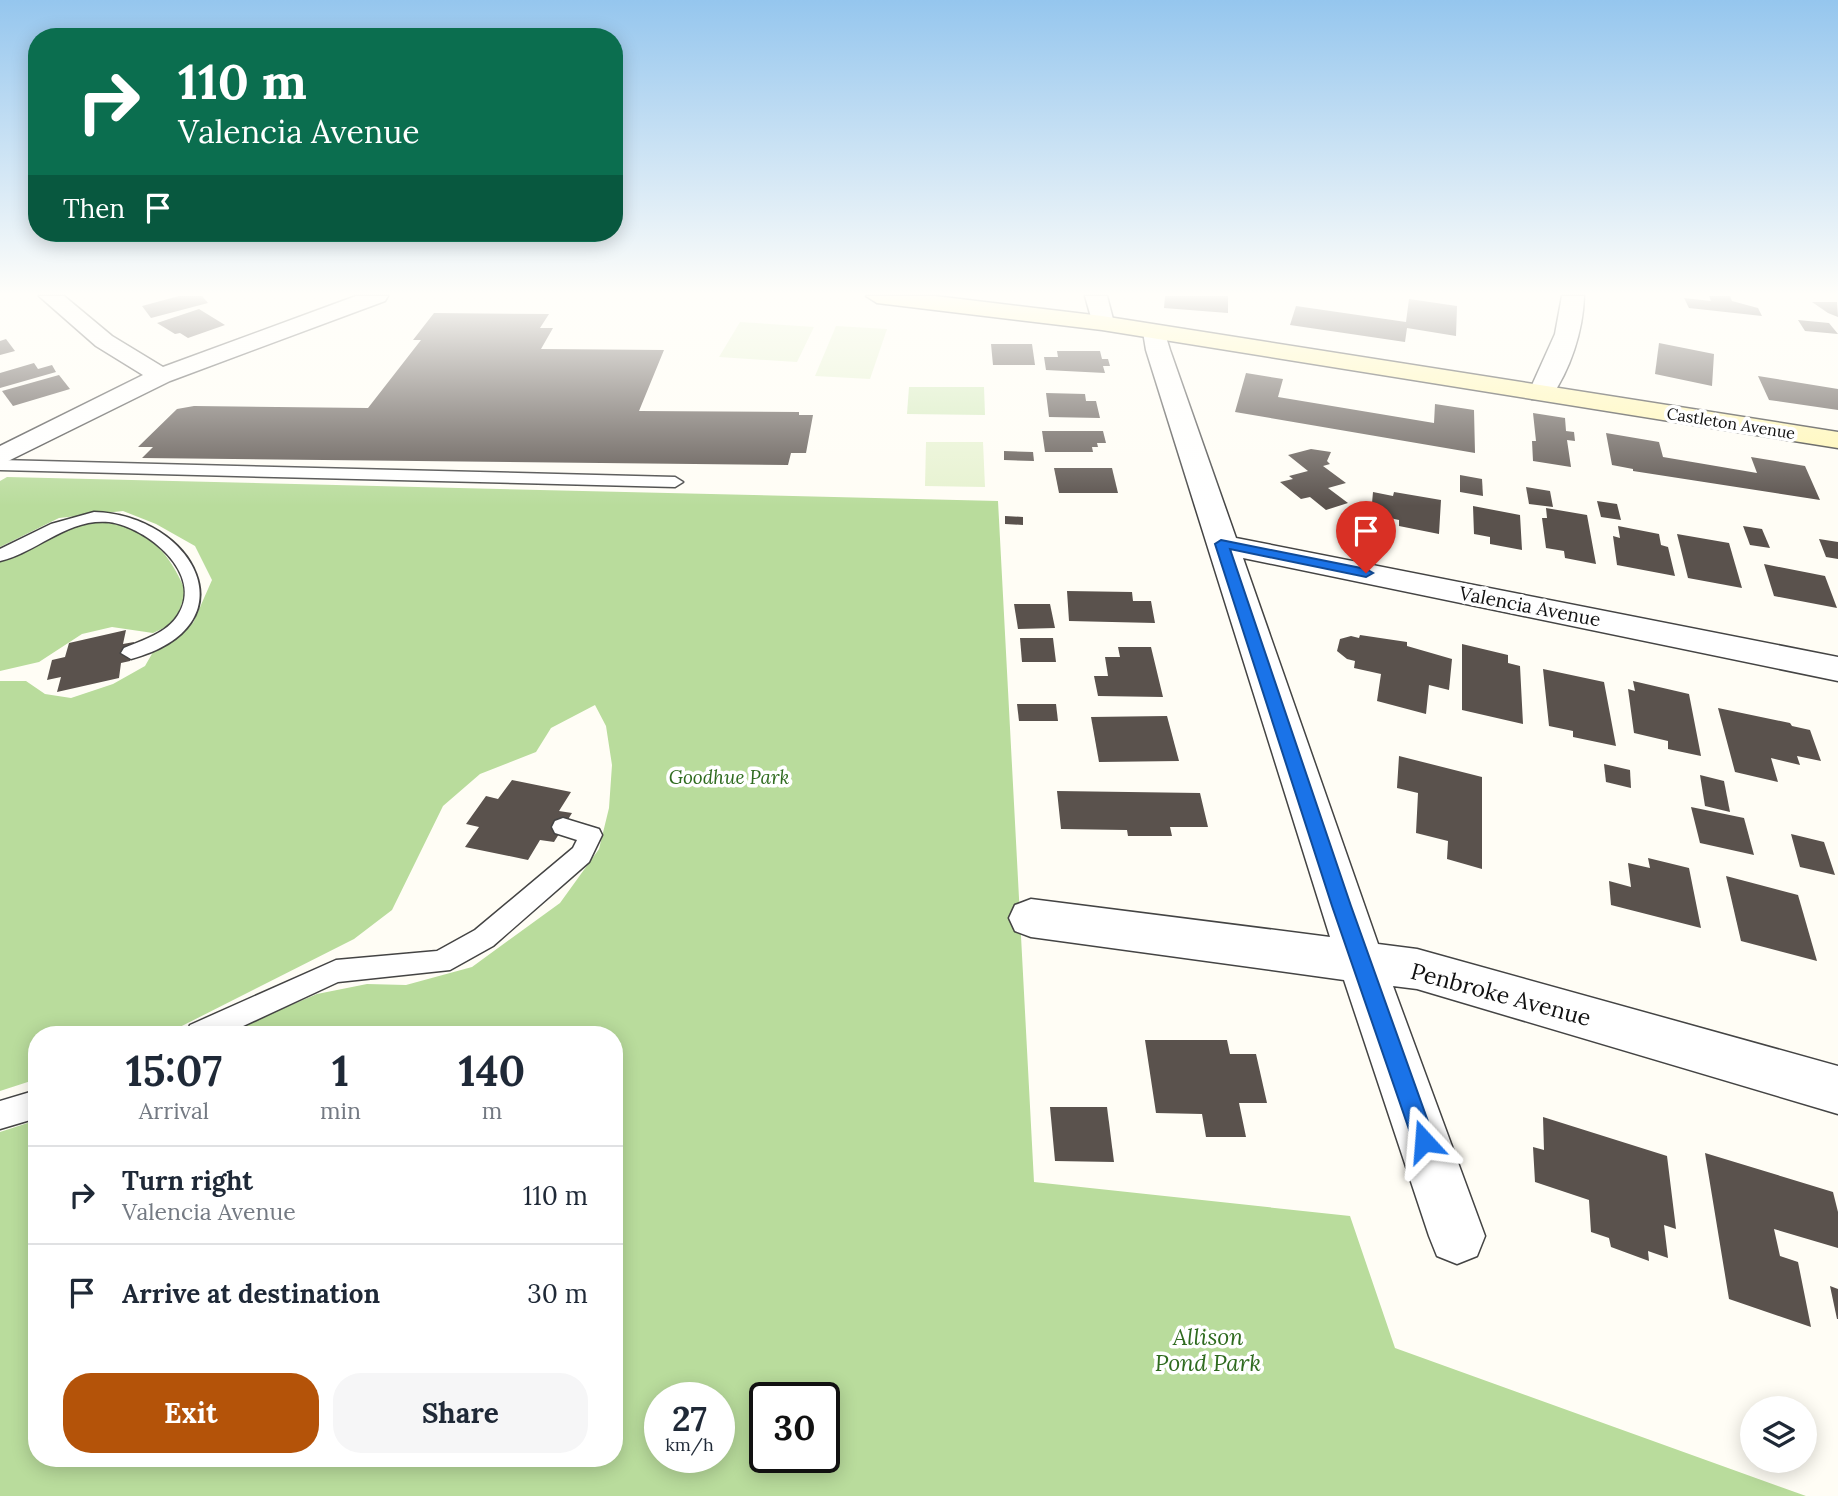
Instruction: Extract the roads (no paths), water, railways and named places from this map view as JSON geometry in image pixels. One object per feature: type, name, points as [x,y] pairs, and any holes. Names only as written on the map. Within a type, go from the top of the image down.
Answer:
[{"type":"street","points":[[144,366],[161,376]]},
{"type":"street","points":[[0,457],[161,376],[189,366]]},
{"type":"street","points":[[1163,366],[1361,961],[1457,1236]]},
{"type":"street","name":"Castleton Avenue","points":[[1366,366],[1838,440]]},
{"type":"street","points":[[1541,394],[1554,366]]},
{"type":"street","name":"Valencia Avenue","points":[[1221,544],[1838,669]]},
{"type":"street","name":"Penbroke Avenue","points":[[1031,918],[1418,969],[1838,1090]]},
{"type":"lane","points":[[0,465],[676,482]]},
{"type":"lane","points":[[0,556],[66,524],[95,517],[120,519],[146,528],[176,554],[194,589],[191,609],[183,622],[165,639],[131,653]]},
{"type":"lane","points":[[216,1026],[336,971],[441,962],[484,939],[581,855],[592,835],[563,827]]},
{"type":"lane","points":[[0,1115],[28,1107]]},
{"type":"park label","name":"Goodhue Park","points":[[729,777]]},
{"type":"park label","name":"Allison Pond Park","points":[[1208,1349]]}]
